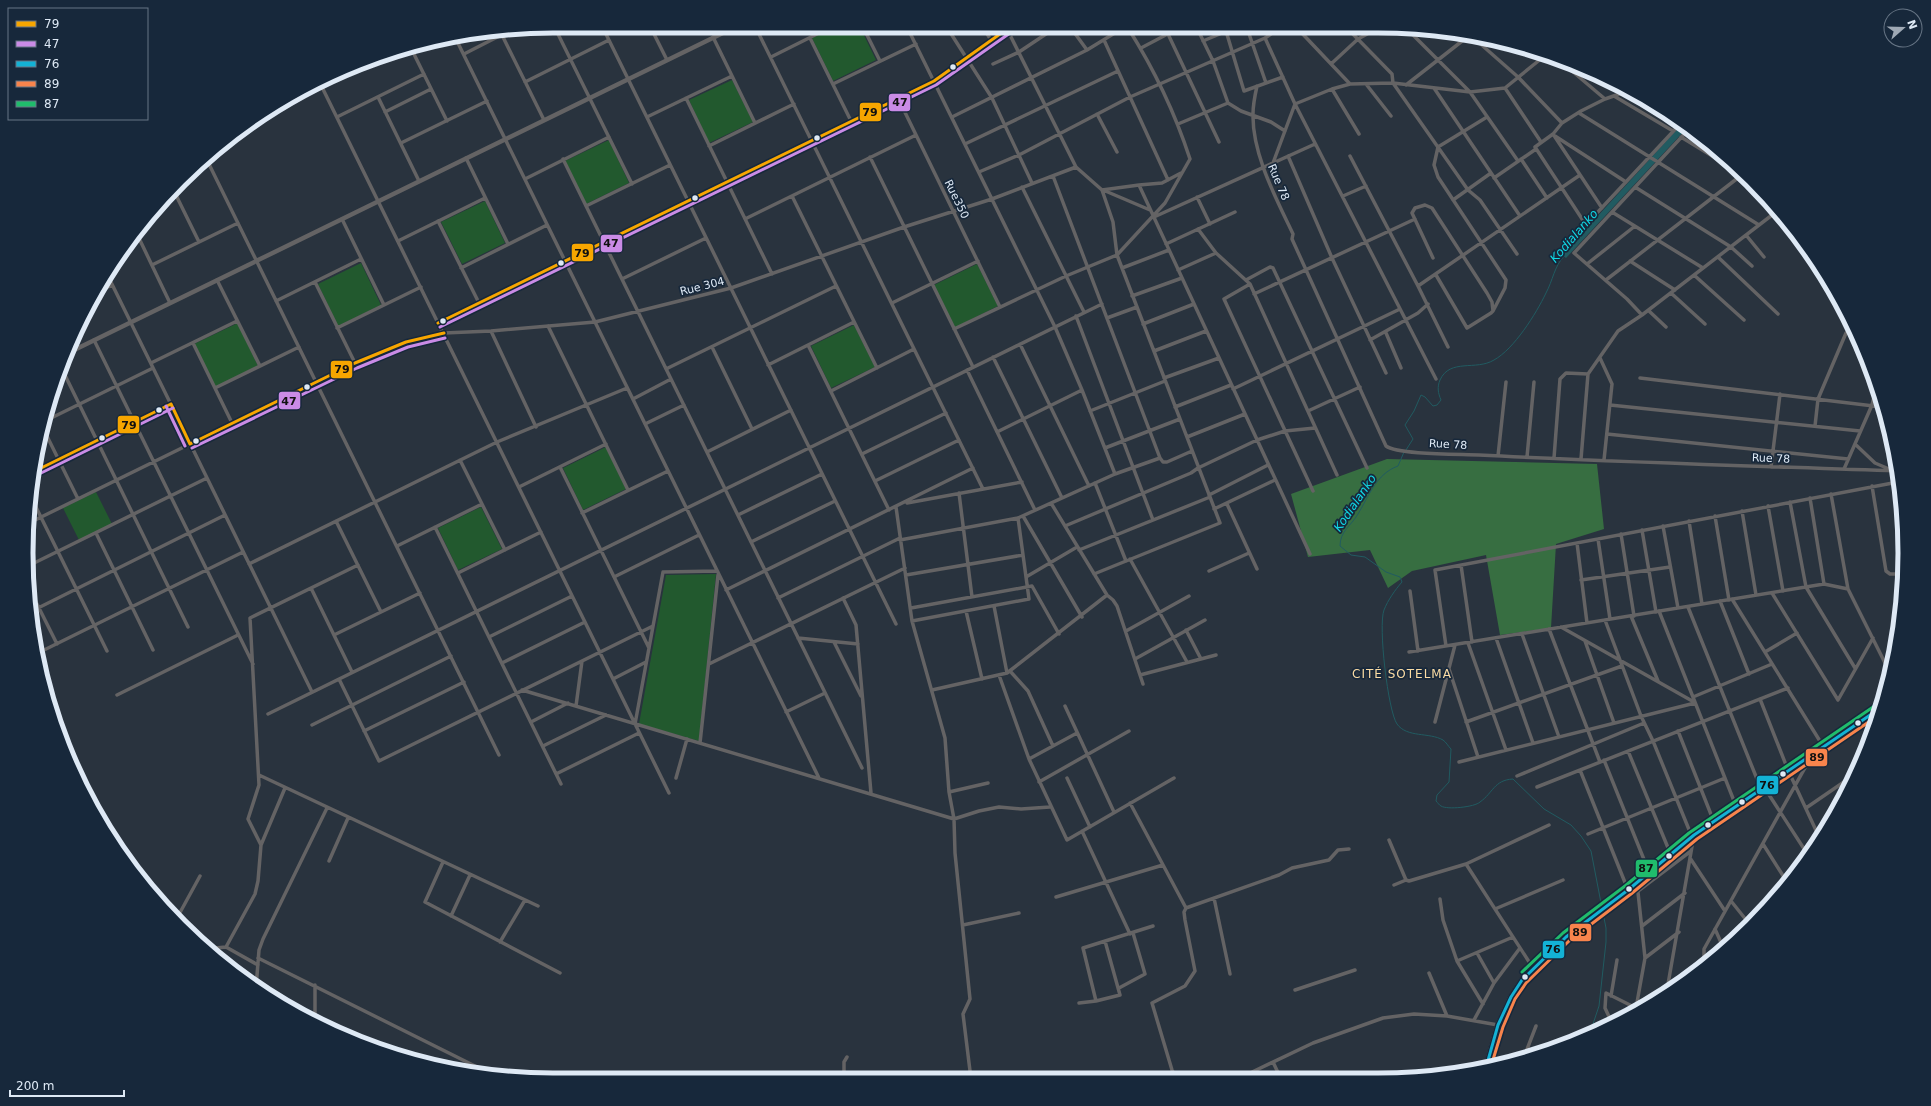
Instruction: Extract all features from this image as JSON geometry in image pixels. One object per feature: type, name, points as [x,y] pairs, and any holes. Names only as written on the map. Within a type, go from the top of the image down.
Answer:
[{"type":"main road","points":[[1488,1061],[1498,1025],[1511,998],[1522,980],[1566,937],[1628,890],[1693,836],[1872,714]]},
{"type":"street","points":[[558,33],[632,184]]},
{"type":"street","points":[[606,33],[896,624]]},
{"type":"street","points":[[654,33],[667,60]]},
{"type":"street","points":[[75,349],[722,33]]},
{"type":"street","points":[[758,33],[983,489]]},
{"type":"street","points":[[770,57],[819,33]]},
{"type":"street","points":[[866,33],[880,61]]},
{"type":"street","points":[[910,33],[1037,290],[1082,390],[1115,474]]},
{"type":"street","points":[[951,33],[992,98],[1032,184]]},
{"type":"street","points":[[987,33],[991,40]]},
{"type":"street","points":[[438,323],[934,81],[1001,33]]},
{"type":"street","points":[[1009,33],[1033,78],[1076,167],[1102,190],[1150,210]]},
{"type":"street","points":[[993,64],[1019,52],[1048,33]]},
{"type":"street","points":[[1075,33],[1087,50]]},
{"type":"street","points":[[952,117],[1033,78],[1087,50],[1115,33]]},
{"type":"street","points":[[954,329],[1066,276],[1117,255],[1154,217],[1165,203],[1190,159],[1178,124],[1141,48],[1131,33]]},
{"type":"street","points":[[1199,33],[1213,61],[1228,103],[1241,112],[1271,122],[1285,131]]},
{"type":"street","points":[[1203,41],[1221,33]]},
{"type":"street","points":[[1227,33],[1244,91],[1283,77]]},
{"type":"street","points":[[1249,33],[1266,83]]},
{"type":"street","points":[[979,172],[1019,155],[1130,97],[1252,44],[1272,33]]},
{"type":"street","points":[[1302,33],[1350,84]]},
{"type":"street","points":[[1352,33],[1392,74],[1393,83],[1468,190],[1480,200],[1517,254]]},
{"type":"street","points":[[1330,64],[1358,39],[1369,33]]},
{"type":"street","points":[[1141,48],[1168,34],[1219,142]]},
{"type":"street","points":[[1412,34],[1470,92],[1547,198]]},
{"type":"street","points":[[502,35],[544,120]]},
{"type":"street","points":[[464,54],[501,36]]},
{"type":"street","points":[[713,37],[755,123]]},
{"type":"street","points":[[810,38],[851,121]]},
{"type":"street","points":[[1265,38],[1315,144],[1436,379]]},
{"type":"street","points":[[525,82],[610,40]]},
{"type":"street","points":[[1104,40],[1168,180]]},
{"type":"street","points":[[1406,85],[1463,40]]},
{"type":"street","points":[[458,42],[819,778]]},
{"type":"street","points":[[1480,43],[1518,77],[1562,123]]},
{"type":"street","points":[[833,84],[916,44]]},
{"type":"street","points":[[413,52],[447,121]]},
{"type":"street","points":[[1273,163],[1296,104],[1332,89],[1350,84],[1393,83],[1470,92],[1505,88],[1540,59]]},
{"type":"street","points":[[965,144],[1118,71]]},
{"type":"street","points":[[1572,71],[1605,99]]},
{"type":"street","points":[[337,117],[424,74]]},
{"type":"street","points":[[647,118],[732,76]]},
{"type":"street","points":[[1366,84],[1391,116]]},
{"type":"street","name":"Rue 78","points":[[1257,86],[1253,116],[1263,168],[1293,234],[1292,239],[1386,446],[1405,451],[1498,456],[1891,471]]},
{"type":"street","points":[[323,87],[669,794]]},
{"type":"street","points":[[1434,88],[1520,216]]},
{"type":"street","points":[[1505,88],[1541,142]]},
{"type":"street","points":[[385,112],[431,89]]},
{"type":"street","points":[[1332,89],[1359,134]]},
{"type":"street","points":[[1494,178],[1536,149],[1535,147],[1553,134],[1562,123],[1605,99],[1620,94]]},
{"type":"street","points":[[1614,96],[1673,132]]},
{"type":"street","points":[[378,97],[419,181]]},
{"type":"street","points":[[686,98],[772,274]]},
{"type":"street","name":"Rue350","points":[[898,98],[1000,307]]},
{"type":"street","points":[[401,143],[487,101]]},
{"type":"street","points":[[1178,124],[1228,103]]},
{"type":"street","points":[[709,146],[794,104]]},
{"type":"street","points":[[1579,113],[1759,225]]},
{"type":"street","points":[[1097,114],[1117,152]]},
{"type":"street","points":[[1436,275],[1467,328],[1493,311],[1505,288],[1506,280],[1453,200],[1435,169],[1435,158],[1438,146],[1487,117]]},
{"type":"street","points":[[1568,244],[1677,128]]},
{"type":"street","points":[[1642,315],[1606,280],[1574,253],[1685,133]]},
{"type":"street","points":[[1553,134],[1602,208]]},
{"type":"street","points":[[1553,134],[1626,182]]},
{"type":"street","points":[[745,219],[916,135]]},
{"type":"street","points":[[525,178],[609,137]]},
{"type":"street","points":[[1681,137],[1718,159]]},
{"type":"street","points":[[1154,217],[1315,144]]},
{"type":"street","points":[[1536,149],[1586,225]]},
{"type":"street","points":[[1288,156],[1332,258],[1386,373]]},
{"type":"street","points":[[1350,156],[1428,304],[1448,347]]},
{"type":"street","points":[[870,157],[973,367]]},
{"type":"street","points":[[466,158],[508,244]]},
{"type":"street","points":[[563,160],[862,768]]},
{"type":"street","points":[[209,163],[499,755]]},
{"type":"street","points":[[586,206],[670,165]]},
{"type":"street","name":"Rue 304","points":[[34,521],[355,363],[406,342],[444,333],[491,331],[595,322],[731,288],[904,227],[992,199],[1076,167]]},
{"type":"street","points":[[1102,190],[1158,184],[1182,172]]},
{"type":"street","points":[[1453,200],[1491,172]]},
{"type":"street","points":[[1053,176],[1160,458],[1163,462],[1167,462],[1192,451]]},
{"type":"street","points":[[1418,286],[1436,275],[1480,242],[1580,176]]},
{"type":"street","points":[[1606,280],[1738,177]]},
{"type":"street","points":[[1139,185],[1310,554]]},
{"type":"street","points":[[1342,196],[1366,186]]},
{"type":"street","points":[[1635,187],[1731,247],[1752,266]]},
{"type":"street","points":[[1022,188],[1084,312]]},
{"type":"street","points":[[1094,574],[1220,523],[1117,255],[1113,222],[1102,190]]},
{"type":"street","points":[[173,198],[177,196],[199,242]]},
{"type":"street","points":[[792,196],[876,368]]},
{"type":"street","points":[[1197,197],[1210,224]]},
{"type":"street","points":[[398,241],[485,198]]},
{"type":"street","points":[[1433,258],[1412,213],[1415,208],[1428,205],[1487,293],[1493,311]]},
{"type":"street","points":[[1166,244],[1235,212]]},
{"type":"street","points":[[1612,212],[1703,268]]},
{"type":"street","points":[[1581,459],[1588,374],[1618,331],[1672,293],[1773,214]]},
{"type":"street","points":[[342,219],[384,305]]},
{"type":"street","points":[[1254,294],[1415,219]]},
{"type":"street","points":[[438,221],[479,303]]},
{"type":"street","points":[[152,265],[238,223]]},
{"type":"street","points":[[461,268],[547,225]]},
{"type":"street","points":[[1587,264],[1635,226]]},
{"type":"street","points":[[1198,229],[1216,253],[1250,284],[1337,475]]},
{"type":"street","points":[[1746,235],[1764,257]]},
{"type":"street","points":[[138,238],[170,303]]},
{"type":"street","points":[[622,279],[706,238]]},
{"type":"street","points":[[1122,268],[1169,250]]},
{"type":"street","points":[[1178,270],[1216,253]]},
{"type":"street","points":[[1718,257],[1778,314]]},
{"type":"street","points":[[276,301],[361,259]]},
{"type":"street","points":[[892,303],[978,261]]},
{"type":"street","points":[[1630,261],[1675,290]]},
{"type":"street","points":[[1246,280],[1270,267],[1273,268],[1366,468]]},
{"type":"street","points":[[1694,275],[1744,320]]},
{"type":"street","points":[[1132,296],[1182,278]]},
{"type":"street","points":[[217,280],[260,366]]},
{"type":"street","points":[[110,281],[312,692]]},
{"type":"street","points":[[315,282],[355,363]]},
{"type":"street","points":[[1250,284],[1224,299],[1313,491]]},
{"type":"street","points":[[106,288],[112,285]]},
{"type":"street","points":[[666,369],[836,286]]},
{"type":"street","points":[[337,328],[421,287]]},
{"type":"street","points":[[1672,293],[1705,324]]},
{"type":"street","points":[[268,714],[1102,304]]},
{"type":"street","points":[[1143,324],[1194,304]]},
{"type":"street","points":[[1370,340],[1386,333],[1418,313],[1428,304]]},
{"type":"street","points":[[1107,318],[1136,307]]},
{"type":"street","points":[[1175,407],[1260,376],[1400,309]]},
{"type":"street","points":[[1649,310],[1666,327]]},
{"type":"street","points":[[1076,316],[1153,520]]},
{"type":"street","points":[[151,363],[237,321]]},
{"type":"street","points":[[768,364],[854,322]]},
{"type":"street","points":[[548,326],[628,490]]},
{"type":"street","points":[[491,331],[536,426]]},
{"type":"street","points":[[1154,352],[1206,331]]},
{"type":"street","points":[[1815,426],[1818,399],[1848,331]]},
{"type":"street","points":[[1386,333],[1401,368]]},
{"type":"street","points":[[94,340],[206,571],[254,666]]},
{"type":"street","points":[[192,343],[232,423]]},
{"type":"street","points":[[1020,344],[1089,486]]},
{"type":"street","points":[[808,345],[889,510]]},
{"type":"street","points":[[215,388],[299,347]]},
{"type":"street","points":[[712,347],[752,429]]},
{"type":"street","points":[[831,391],[914,350]]},
{"type":"street","points":[[993,357],[1062,498]]},
{"type":"street","points":[[1090,411],[1219,358]]},
{"type":"street","points":[[1600,358],[1612,380],[1604,460]]},
{"type":"street","points":[[51,418],[153,368]]},
{"type":"street","points":[[967,370],[1035,510]]},
{"type":"street","points":[[1554,458],[1560,379],[1566,373],[1588,374]]},
{"type":"street","points":[[65,375],[188,627]]},
{"type":"street","points":[[1640,378],[1876,406]]},
{"type":"street","points":[[632,398],[671,380]]},
{"type":"street","points":[[1498,456],[1506,382]]},
{"type":"street","points":[[1527,457],[1534,382]]},
{"type":"street","points":[[1308,411],[1360,387]]},
{"type":"street","points":[[249,564],[497,442],[628,388]]},
{"type":"street","points":[[997,432],[1082,390]]},
{"type":"street","points":[[1771,467],[1775,422],[1780,394]]},
{"type":"street","points":[[1844,469],[1872,405],[1874,398]]},
{"type":"street","points":[[40,469],[171,404]]},
{"type":"street","points":[[645,424],[684,405]]},
{"type":"street","points":[[1610,405],[1860,431]]},
{"type":"street","points":[[707,452],[791,410]]},
{"type":"street","points":[[862,454],[946,413]]},
{"type":"street","points":[[1187,437],[1245,414]]},
{"type":"street","points":[[1105,448],[1180,419]]},
{"type":"street","points":[[1065,526],[1191,473],[1198,468],[1257,440],[1285,431],[1316,428]]},
{"type":"street","points":[[1607,434],[1848,459]]},
{"type":"street","points":[[47,436],[78,499]]},
{"type":"street","points":[[875,481],[959,440]]},
{"type":"street","points":[[519,487],[606,444]]},
{"type":"street","points":[[1855,444],[1875,463],[1891,471]]},
{"type":"street","points":[[778,598],[862,556],[900,539],[1018,518],[1115,474],[1160,458]]},
{"type":"street","points":[[460,460],[505,550]]},
{"type":"street","points":[[1026,577],[1078,549],[1116,535],[1209,496],[1268,465]]},
{"type":"street","points":[[560,467],[649,648]]},
{"type":"street","points":[[726,590],[973,468]]},
{"type":"street","points":[[582,513],[668,471]]},
{"type":"street","points":[[738,515],[822,474]]},
{"type":"street","points":[[33,563],[207,478]]},
{"type":"street","points":[[1214,510],[1275,480]]},
{"type":"street","points":[[901,504],[1022,482]]},
{"type":"street","points":[[1095,483],[1126,561]]},
{"type":"street","points":[[1446,646],[1435,570],[1894,483]]},
{"type":"street","points":[[1872,486],[1886,571],[1890,574],[1897,574]]},
{"type":"street","points":[[959,493],[972,597]]},
{"type":"street","points":[[1831,494],[1848,589],[1886,665]]},
{"type":"street","points":[[1810,498],[1824,584]]},
{"type":"street","points":[[751,542],[835,501]]},
{"type":"street","points":[[1790,502],[1806,587],[1855,668]]},
{"type":"street","points":[[1051,503],[1107,596],[1114,600],[1126,631],[1143,684]]},
{"type":"street","points":[[397,546],[482,504]]},
{"type":"street","points":[[1227,504],[1257,569]]},
{"type":"street","points":[[35,505],[107,651]]},
{"type":"street","points":[[896,506],[912,621],[945,738],[949,792],[954,819],[955,853],[970,999],[963,1014],[969,1073]]},
{"type":"street","points":[[1768,506],[1783,591]]},
{"type":"street","points":[[1742,511],[1756,595]]},
{"type":"street","points":[[36,609],[225,516]]},
{"type":"street","points":[[1023,516],[1082,617]]},
{"type":"street","points":[[1715,516],[1730,600],[1788,688],[1823,746]]},
{"type":"street","points":[[912,621],[1029,599],[1018,518]]},
{"type":"street","points":[[336,521],[381,612]]},
{"type":"street","points":[[1689,521],[1702,604]]},
{"type":"street","points":[[1663,526],[1678,608]]},
{"type":"street","points":[[435,527],[561,784]]},
{"type":"street","points":[[1642,530],[1657,612],[1693,697],[1736,806]]},
{"type":"street","points":[[458,573],[541,532]]},
{"type":"street","points":[[96,533],[153,650]]},
{"type":"street","points":[[1621,534],[1632,616],[1658,682]]},
{"type":"street","points":[[614,577],[699,535]]},
{"type":"street","points":[[1598,538],[1610,619]]},
{"type":"street","points":[[1577,543],[1587,623]]},
{"type":"street","points":[[42,651],[243,552]]},
{"type":"street","points":[[1208,571],[1249,553]]},
{"type":"street","points":[[906,575],[1023,555]]},
{"type":"street","points":[[1130,559],[1187,662]]},
{"type":"street","points":[[261,845],[248,819],[257,792],[259,775],[254,666],[250,618],[358,565]]},
{"type":"street","points":[[1461,565],[1470,642],[1492,712],[1506,750]]},
{"type":"street","points":[[1581,580],[1670,567]]},
{"type":"street","points":[[709,664],[904,568]]},
{"type":"street","points":[[635,724],[663,572],[718,572]]},
{"type":"street","points":[[700,742],[718,572]]},
{"type":"street","points":[[1409,652],[1824,584],[1848,589]]},
{"type":"street","points":[[910,608],[1032,586],[1059,634]]},
{"type":"street","points":[[311,588],[352,672]]},
{"type":"street","points":[[1410,591],[1418,651]]},
{"type":"street","points":[[334,635],[420,593]]},
{"type":"street","points":[[1772,593],[1838,700],[1873,638]]},
{"type":"street","points":[[489,637],[572,596]]},
{"type":"street","points":[[932,690],[1009,672],[1082,617],[1107,596]]},
{"type":"street","points":[[1126,631],[1189,596]]},
{"type":"street","points":[[843,598],[856,625],[871,793]]},
{"type":"street","points":[[35,600],[57,644]]},
{"type":"street","points":[[1720,601],[1749,674]]},
{"type":"street","points":[[994,606],[1009,672],[1028,692],[1053,746]]},
{"type":"street","points":[[1688,607],[1762,788],[1805,850]]},
{"type":"street","points":[[966,611],[982,679]]},
{"type":"street","points":[[1135,659],[1204,620]]},
{"type":"street","points":[[1605,620],[1644,724],[1653,741],[1693,836],[1679,932],[1669,983]]},
{"type":"street","points":[[502,663],[585,622]]},
{"type":"street","points":[[339,679],[379,761],[653,626]]},
{"type":"street","points":[[1561,627],[1695,702]]},
{"type":"street","points":[[1549,629],[1588,730],[1649,872]]},
{"type":"street","points":[[1186,630],[1201,659]]},
{"type":"street","points":[[1765,652],[1797,633]]},
{"type":"street","points":[[1522,634],[1559,737]]},
{"type":"street","points":[[117,695],[238,635]]},
{"type":"street","points":[[798,638],[858,644]]},
{"type":"street","points":[[1496,638],[1533,743]]},
{"type":"street","points":[[1584,641],[1614,723]]},
{"type":"street","points":[[834,642],[862,699]]},
{"type":"street","points":[[1435,722],[1454,645]]},
{"type":"street","points":[[1140,675],[1216,655]]},
{"type":"street","points":[[312,724],[451,656]]},
{"type":"street","points":[[576,706],[582,661]]},
{"type":"street","points":[[613,679],[646,662]]},
{"type":"street","points":[[1693,697],[1772,664]]},
{"type":"street","points":[[1466,722],[1622,666]]},
{"type":"street","points":[[1449,669],[1478,757]]},
{"type":"street","points":[[999,675],[1029,759],[1050,807],[1067,840],[1174,778]]},
{"type":"street","points":[[364,731],[464,682]]},
{"type":"street","points":[[1537,786],[1788,688]]},
{"type":"street","points":[[522,690],[954,819],[979,811],[999,807],[1021,809],[1050,807]]},
{"type":"street","points":[[786,712],[825,693]]},
{"type":"street","points":[[1760,699],[1788,770],[1816,832]]},
{"type":"street","points":[[1459,762],[1695,702]]},
{"type":"street","points":[[531,722],[568,703]]},
{"type":"street","points":[[1065,706],[1114,812]]},
{"type":"street","points":[[542,746],[606,715]]},
{"type":"street","points":[[1517,776],[1644,724]]},
{"type":"street","points":[[1039,782],[1128,731]]},
{"type":"street","points":[[1678,732],[1714,822]]},
{"type":"street","points":[[556,774],[639,733]]},
{"type":"street","points":[[1029,759],[1077,733]]},
{"type":"street","points":[[676,778],[687,739]]},
{"type":"street","points":[[1628,751],[1671,854]]},
{"type":"street","points":[[1704,958],[1704,949],[1813,753]]},
{"type":"street","points":[[1580,770],[1628,890]]},
{"type":"street","points":[[259,775],[538,906]]},
{"type":"street","points":[[1067,778],[1090,826]]},
{"type":"street","points":[[1588,834],[1725,778]]},
{"type":"street","points":[[1806,808],[1845,781]]},
{"type":"street","points":[[949,792],[988,783]]},
{"type":"street","points":[[226,947],[255,894],[261,863],[261,845],[285,788]]},
{"type":"street","points":[[1130,803],[1186,908],[1184,912],[1184,920],[1195,971],[1185,986],[1152,1003],[1174,1073]]},
{"type":"street","points":[[257,980],[258,958],[263,939],[327,808]]},
{"type":"street","points":[[329,861],[348,818]]},
{"type":"street","points":[[1394,885],[1406,880],[1409,881],[1466,864],[1549,825]]},
{"type":"street","points":[[1082,831],[1132,933],[1145,974],[1118,988]]},
{"type":"street","points":[[1389,840],[1406,880]]},
{"type":"street","points":[[1763,844],[1784,878]]},
{"type":"street","points":[[1186,908],[1279,875],[1292,868],[1329,860],[1338,850],[1350,849]]},
{"type":"street","points":[[1638,892],[1691,851]]},
{"type":"street","points":[[1690,858],[1725,911]]},
{"type":"street","points":[[443,862],[424,902],[560,973]]},
{"type":"street","points":[[1466,864],[1533,968]]},
{"type":"street","points":[[1056,897],[1163,865]]},
{"type":"street","points":[[451,916],[470,875]]},
{"type":"street","points":[[179,914],[200,876]]},
{"type":"street","points":[[1495,909],[1563,880]]},
{"type":"street","points":[[1637,882],[1645,958],[1639,1002]]},
{"type":"street","points":[[1642,926],[1685,893]]},
{"type":"street","points":[[1214,898],[1230,974]]},
{"type":"street","points":[[1440,899],[1442,920],[1456,961],[1483,1004]]},
{"type":"street","points":[[500,942],[525,900]]},
{"type":"street","points":[[1730,902],[1746,921]]},
{"type":"street","points":[[963,925],[1019,913]]},
{"type":"street","points":[[1096,1001],[1083,948],[1154,926]]},
{"type":"street","points":[[1715,929],[1721,944]]},
{"type":"street","points":[[1645,958],[1679,932]]},
{"type":"street","points":[[1456,961],[1513,937]]},
{"type":"street","points":[[1080,1003],[1120,995],[1105,941]]},
{"type":"street","points":[[214,947],[226,947],[258,965]]},
{"type":"street","points":[[1474,1020],[1494,983],[1520,948]]},
{"type":"street","points":[[1704,949],[1705,957]]},
{"type":"street","points":[[1477,952],[1494,983]]},
{"type":"street","points":[[258,958],[315,985],[479,1068]]},
{"type":"street","points":[[1611,996],[1617,960]]},
{"type":"street","points":[[1296,990],[1355,970]]},
{"type":"street","points":[[1429,973],[1447,1016]]},
{"type":"street","points":[[315,985],[315,1015]]},
{"type":"street","points":[[1610,1018],[1605,1008],[1606,993],[1632,1006]]},
{"type":"street","points":[[1250,1073],[1313,1043],[1382,1018],[1414,1014],[1447,1016],[1498,1025]]},
{"type":"street","points":[[1526,1051],[1536,1026]]},
{"type":"street","points":[[842,1073],[844,1071],[844,1062],[847,1057]]},
{"type":"street","points":[[1273,1062],[1278,1073]]},
{"type":"green space","points":[[823,33],[863,33],[876,60],[833,81],[812,38]]},
{"type":"green space","points":[[732,80],[753,122],[709,143],[689,100]]},
{"type":"green space","points":[[609,140],[629,183],[586,204],[565,161]]},
{"type":"green space","points":[[485,201],[505,243],[462,264],[441,222]]},
{"type":"green space","points":[[361,263],[381,305],[338,326],[318,284]]},
{"type":"green space","points":[[977,264],[998,306],[954,328],[934,285]]},
{"type":"green space","points":[[238,323],[258,366],[215,387],[194,344]]},
{"type":"green space","points":[[854,325],[875,367],[831,388],[811,346]]},
{"type":"green space","points":[[606,447],[626,489],[583,510],[563,468]]},
{"type":"green space","points":[[1387,459],[1597,464],[1604,529],[1556,544],[1551,628],[1500,635],[1486,555],[1412,571],[1388,588],[1370,550],[1308,557],[1291,494]]},
{"type":"green space","points":[[96,492],[112,524],[79,540],[63,508]]},
{"type":"green space","points":[[481,507],[502,549],[458,570],[438,528]]},
{"type":"green space","points":[[716,574],[699,741],[639,724],[666,575]]},
{"type":"shaded area","points":[[1678,128],[1683,132],[1566,258],[1562,255]]},
{"type":"waterway","name":"Kodialanko","points":[[1406,450],[1413,439],[1405,425],[1414,411],[1421,395],[1425,397],[1433,406],[1437,405],[1441,400],[1438,385],[1444,373],[1457,367],[1487,363],[1502,355],[1517,340],[1536,311],[1558,265],[1564,256]]},
{"type":"waterway","name":"Kodialanko","points":[[1404,452],[1398,466],[1384,474],[1374,486],[1358,514],[1344,532],[1340,541],[1340,546],[1351,555],[1365,557],[1386,572],[1400,577],[1402,582],[1394,592],[1384,610],[1382,619],[1383,650],[1387,686],[1390,703],[1397,724],[1406,731],[1443,740],[1451,749],[1449,782],[1437,795],[1436,801],[1439,805],[1455,808],[1477,804],[1498,784],[1513,779],[1544,809],[1571,825],[1581,836],[1591,851],[1602,908]]},
{"type":"waterway","name":"Kodialanko","points":[[1592,1026],[1599,1006],[1606,942],[1606,928],[1603,913]]},
{"type":"transit line","name":"79","points":[[438,323],[934,81],[1001,33]]},
{"type":"transit line","name":"47","points":[[440,327],[936,85],[1010,33]]},
{"type":"transit line","name":"79","points":[[190,444],[355,363],[406,342],[444,333]]},
{"type":"transit line","name":"47","points":[[192,448],[357,368],[408,347],[445,338]]},
{"type":"transit line","name":"79","points":[[171,404],[190,444]]},
{"type":"transit line","name":"79","points":[[40,469],[171,404]]},
{"type":"transit line","name":"47","points":[[166,406],[185,446]]},
{"type":"transit line","name":"47","points":[[39,474],[173,408]]},
{"type":"transit line","name":"87","points":[[1522,972],[1563,933],[1625,886],[1689,833],[1874,706]]},
{"type":"transit line","name":"76","points":[[1488,1061],[1498,1025],[1511,997],[1522,980],[1566,937],[1628,890],[1694,835],[1872,714]]},
{"type":"transit line","name":"89","points":[[1493,1060],[1503,1027],[1515,999],[1526,983],[1569,941],[1631,894],[1697,839],[1869,721]]},
{"type":"district","name":"CITÉ SOTELMA","points":[[1402,674]]}]
